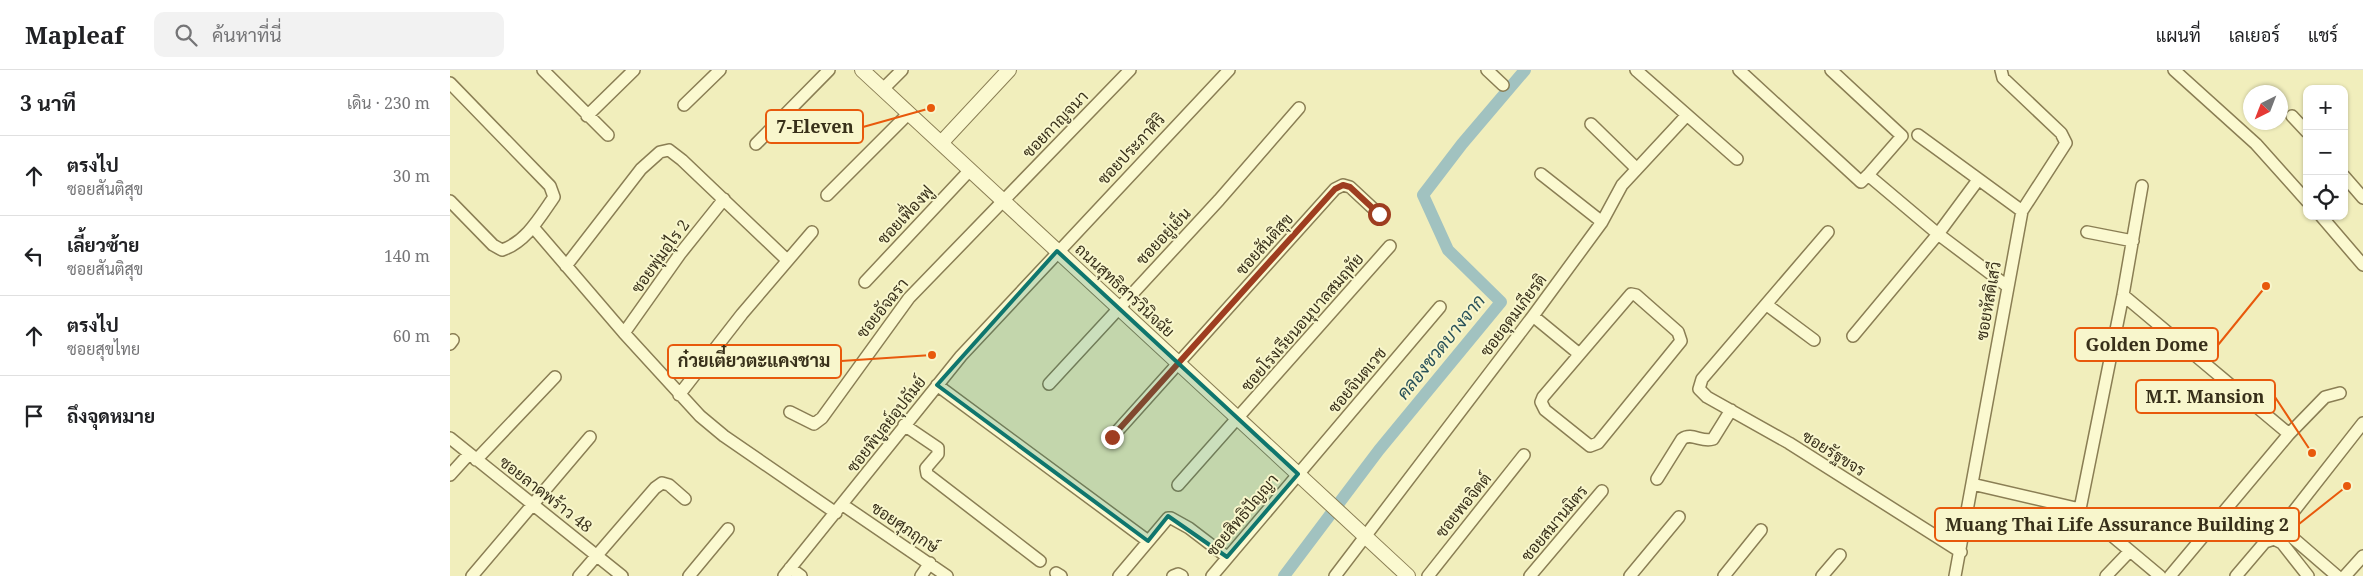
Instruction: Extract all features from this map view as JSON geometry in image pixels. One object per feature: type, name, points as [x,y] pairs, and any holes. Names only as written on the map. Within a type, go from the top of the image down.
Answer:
[{"type":"street","points":[[544,70],[608,135]]},
{"type":"street","points":[[588,116],[634,70]]},
{"type":"street","points":[[684,105],[720,70]]},
{"type":"street","points":[[756,144],[828,70]]},
{"type":"street","name":"ถนนสุทธิสารวินิจฉัย","points":[[862,70],[1408,576]]},
{"type":"street","points":[[883,90],[902,70]]},
{"type":"street","points":[[941,143],[1009,70]]},
{"type":"street","name":"ซอยกาญจนา","points":[[1003,200],[1130,70]]},
{"type":"street","name":"ซอยประภาศิริ","points":[[1057,251],[1229,70]]},
{"type":"street","points":[[1487,70],[1503,85]]},
{"type":"street","points":[[1636,70],[1737,158]]},
{"type":"street","points":[[1739,70],[1861,182],[1902,136],[1831,70]]},
{"type":"street","name":"ซอยหัสดิเสวี","points":[[1956,576],[2022,211],[2066,142],[2061,133],[2003,78],[2001,70]]},
{"type":"street","points":[[2174,70],[2256,144],[2303,197]]},
{"type":"street","points":[[450,82],[550,186],[554,197],[532,227],[514,246],[502,250],[492,244],[450,202]]},
{"type":"street","name":"ซอยอยู่เย็น","points":[[1049,384],[1219,200],[1299,108]]},
{"type":"street","points":[[827,195],[909,114]]},
{"type":"street","name":"ซอยอุดมเกียรติ","points":[[1335,576],[1533,316],[1602,222],[1615,195],[1636,168],[1687,115]]},
{"type":"street","points":[[2292,116],[2305,130]]},
{"type":"street","points":[[1591,124],[1636,168]]},
{"type":"street","points":[[1918,135],[2022,211]]},
{"type":"street","points":[[566,266],[641,169],[660,152],[669,150],[724,198],[787,260]]},
{"type":"street","name":"ซอยเฟื่องฟู","points":[[865,282],[970,170]]},
{"type":"street","points":[[1541,174],[1602,222]]},
{"type":"street","points":[[1868,175],[1938,234],[2007,286]]},
{"type":"street","points":[[1853,336],[1938,234],[1978,180]]},
{"type":"street","points":[[2348,181],[2363,198]]},
{"type":"street","name":"ซอยสันติสุข","points":[[1178,363],[1335,189],[1343,185],[1350,187],[1379,214]]},
{"type":"street","points":[[2080,509],[2123,295],[2142,186]]},
{"type":"street","name":"ซอยพุ่มอุไร 2","points":[[624,333],[680,254],[724,198]]},
{"type":"street","name":"ซอยอัจฉรา","points":[[790,412],[814,424],[822,418],[909,298],[1003,200]]},
{"type":"street","points":[[2324,220],[2363,265]]},
{"type":"street","name":"ซอยศุภฤกษ์","points":[[532,227],[679,395],[724,436],[948,576]]},
{"type":"street","points":[[679,395],[787,260],[812,232]]},
{"type":"street","points":[[1814,340],[1767,305],[1828,232]]},
{"type":"street","points":[[2088,232],[2133,241]]},
{"type":"street","name":"ซอยโรงเรียนอนุบาลสมฤทัย","points":[[1178,485],[1390,246]]},
{"type":"street","name":"ซอยพิบูลย์อุปถัมย์","points":[[787,572],[840,509],[936,385],[980,334],[1057,251]]},
{"type":"street","points":[[1630,294],[1636,295],[1681,337],[1678,346],[1598,444],[1594,446],[1586,444],[1542,405],[1543,397],[1578,353],[1630,294]]},
{"type":"street","points":[[2123,295],[2288,434]]},
{"type":"street","name":"ซอยรัฐขจร","points":[[1767,305],[1702,379],[1699,389],[1701,392],[1797,448],[1961,552]]},
{"type":"street","name":"ซอยจินตเวช","points":[[1298,474],[1440,307]]},
{"type":"street","points":[[1533,316],[1578,353]]},
{"type":"street","points":[[1112,437],[1178,363]]},
{"type":"street","points":[[450,475],[472,457],[555,377]]},
{"type":"street","points":[[936,385],[1148,541]]},
{"type":"street","points":[[2170,576],[2288,434],[2325,397],[2340,393]]},
{"type":"street","points":[[1657,479],[1682,439],[1688,436],[1710,441],[1731,410]]},
{"type":"street","points":[[2337,576],[2286,532],[2283,525],[2363,423]]},
{"type":"street","points":[[904,425],[938,448],[938,454],[926,468],[927,474],[1040,561]]},
{"type":"street","points":[[472,576],[590,437]]},
{"type":"street","name":"ซอยลาดพร้าว 48","points":[[450,438],[532,506],[622,576]]},
{"type":"street","name":"ซอยพอจิตต์","points":[[1428,576],[1524,455]]},
{"type":"street","name":"ซอยสิทธิปัญญา","points":[[1212,576],[1298,474]]},
{"type":"street","points":[[579,576],[596,554],[655,488],[662,484],[670,485],[685,499]]},
{"type":"street","points":[[1972,484],[2080,509],[2129,552],[2160,576]]},
{"type":"street","name":"ซอยสมานมิตร","points":[[1530,576],[1602,491]]},
{"type":"street","points":[[1630,576],[1679,516]]},
{"type":"street","points":[[1118,576],[1164,521],[1171,518],[1189,528],[1227,557]]},
{"type":"street","points":[[689,576],[728,529]]},
{"type":"street","points":[[1724,576],[1761,530]]},
{"type":"street","points":[[2236,576],[2265,542],[2274,539],[2282,543],[2308,576]]},
{"type":"street","points":[[2106,576],[2129,552]]},
{"type":"street","points":[[1822,576],[1840,555]]},
{"type":"street","points":[[2345,576],[2363,556]]},
{"type":"street","points":[[921,576],[930,563]]},
{"type":"street","points":[[787,572],[801,576]]},
{"type":"street","points":[[1173,576],[1178,574],[1182,576]]},
{"type":"highlighted area","points":[[1057,251],[1298,474],[1227,557],[1168,516],[1148,541],[937,385]]},
{"type":"waterway","name":"คลองชวดบางจาก","points":[[1284,576],[1379,450],[1501,302],[1448,250],[1423,195],[1462,144],[1525,70]]},
{"type":"place","name":"7-Eleven","points":[[931,108]]},
{"type":"place","name":"Golden Dome","points":[[2266,286]]},
{"type":"place","name":"ก๋วยเตี๋ยวตะแคงชาม","points":[[932,355]]},
{"type":"place","name":"M.T. Mansion","points":[[2312,453]]},
{"type":"place","name":"Muang Thai Life Assurance Building 2","points":[[2347,486]]},
{"type":"route","points":[[1112,437],[1335,189],[1343,185],[1350,187],[1379,214]]}]
